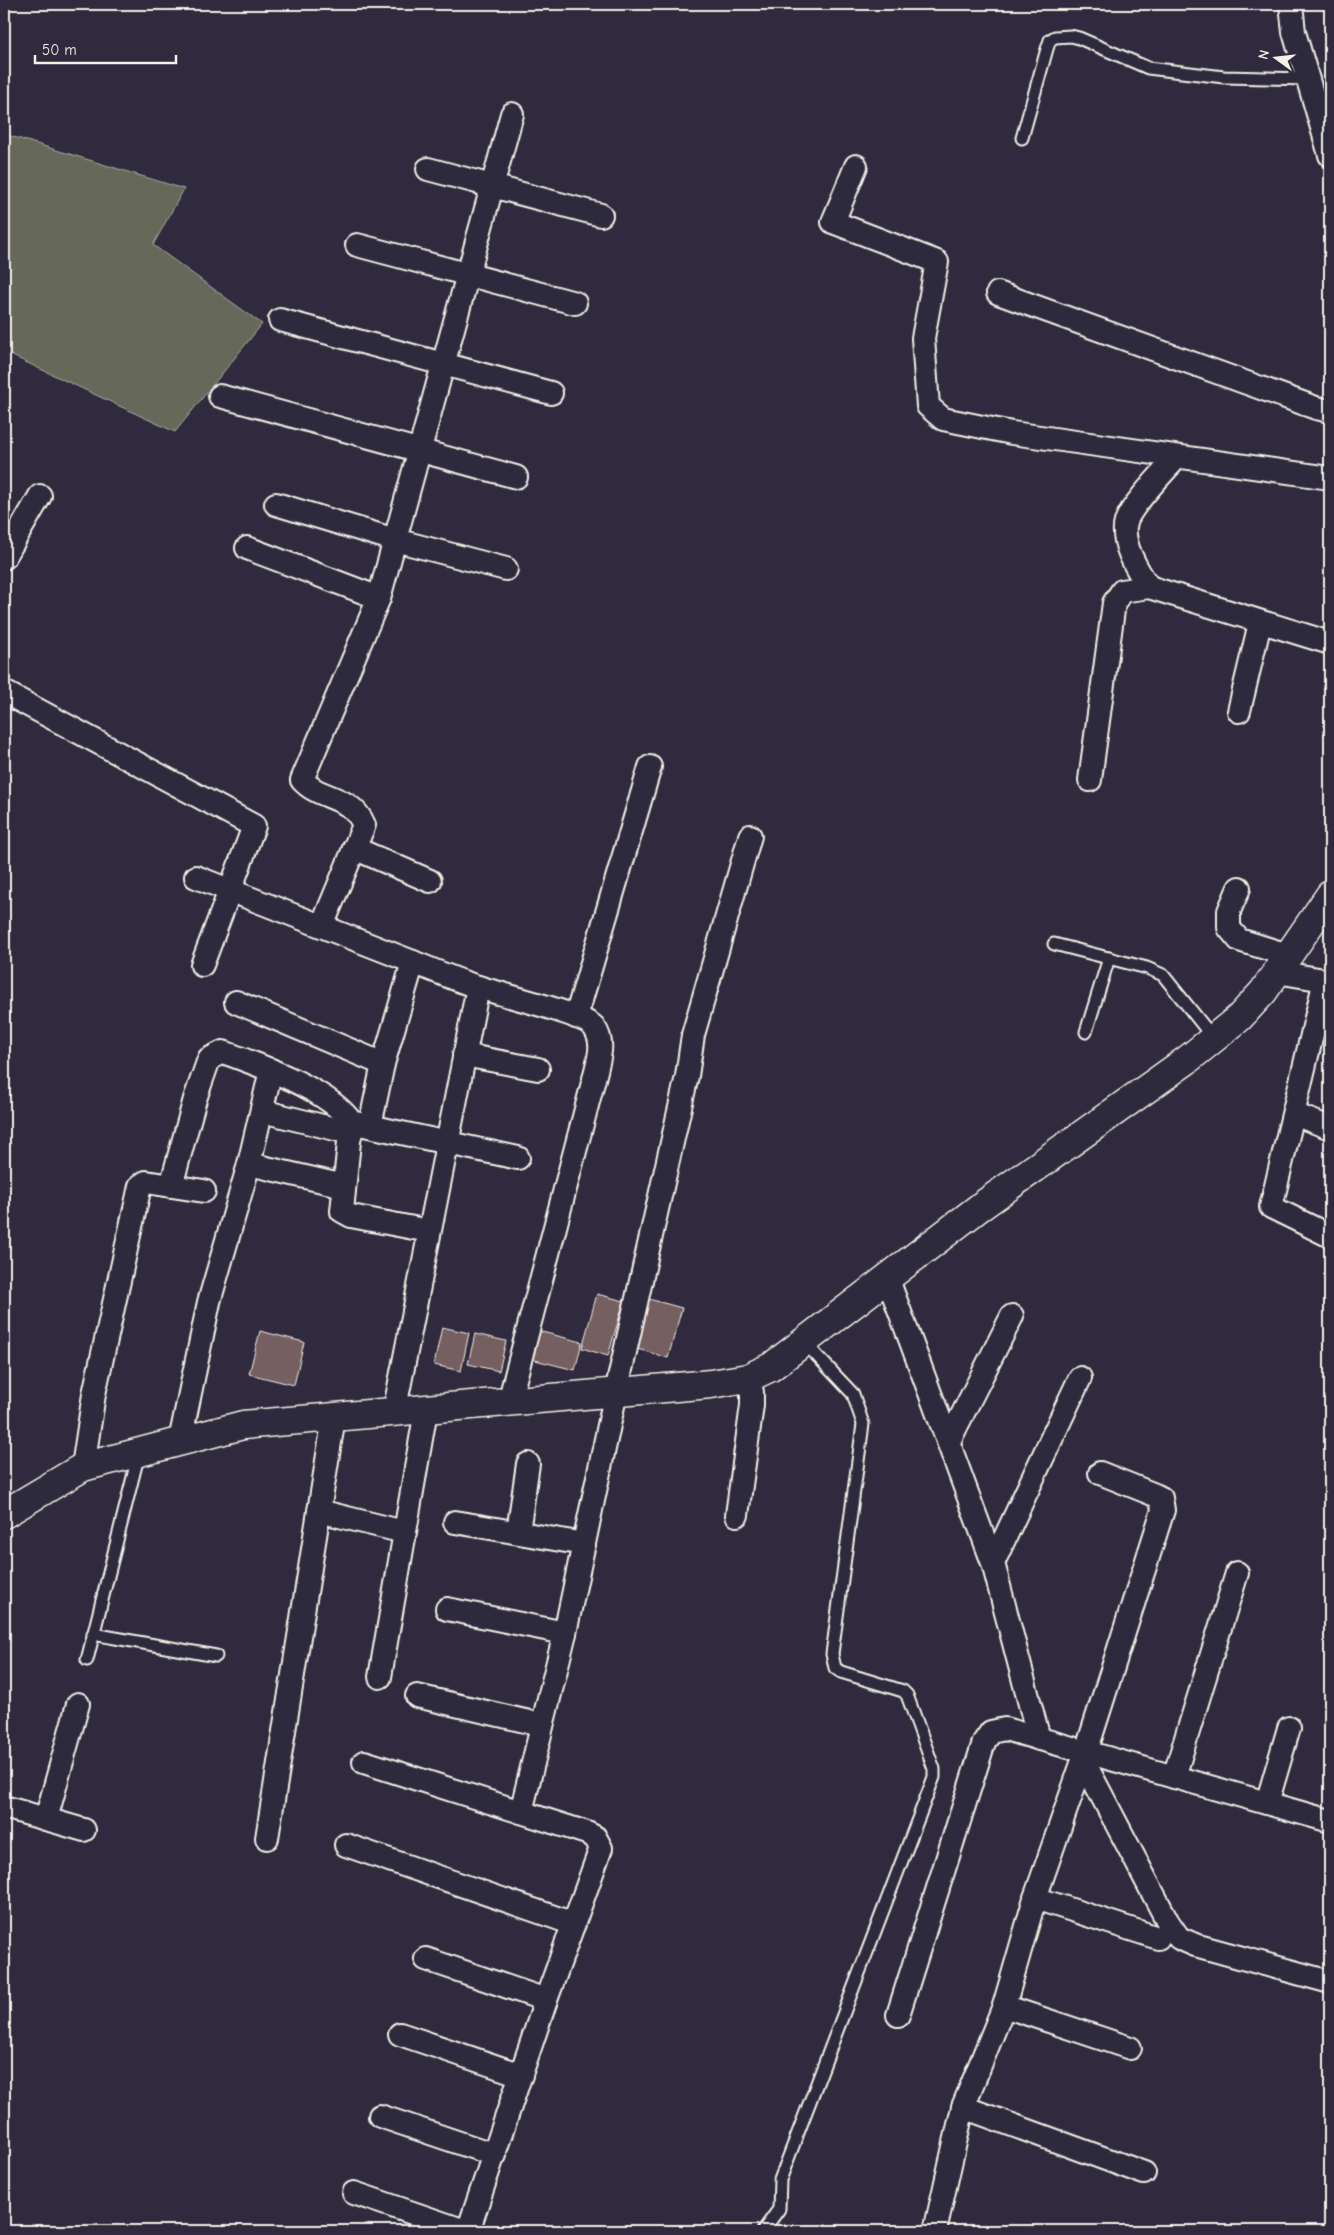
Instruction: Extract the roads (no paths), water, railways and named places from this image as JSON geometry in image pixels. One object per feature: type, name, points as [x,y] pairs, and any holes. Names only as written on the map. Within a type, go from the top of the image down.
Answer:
[{"type":"main road","points":[[4,1514],[82,1467],[242,1425],[711,1384],[748,1378],[771,1367],[887,1277],[1214,1039],[1247,1011],[1330,895]]},
{"type":"street","points":[[1291,4],[1294,32],[1330,155]]},
{"type":"street","points":[[322,926],[364,825],[359,812],[345,802],[309,788],[302,780],[379,598],[512,114]]},
{"type":"street","points":[[856,166],[833,222],[937,262],[923,338],[928,406],[943,419],[1012,433],[1330,478]]},
{"type":"street","points":[[428,169],[601,215]]},
{"type":"street","points":[[357,245],[575,303]]},
{"type":"street","points":[[998,292],[1316,408],[1330,411]]},
{"type":"street","points":[[280,320],[444,366],[551,393]]},
{"type":"street","points":[[220,396],[516,477]]},
{"type":"street","points":[[1149,587],[1127,544],[1125,523],[1132,511],[1177,457]]},
{"type":"street","points":[[4,558],[40,496]]},
{"type":"street","points":[[276,504],[395,540],[506,569]]},
{"type":"street","points":[[247,548],[379,598]]},
{"type":"street","points":[[1090,780],[1114,603],[1122,591],[1149,587],[1260,623],[1330,643]]},
{"type":"street","points":[[1240,711],[1260,623]]},
{"type":"street","points":[[4,692],[254,826],[202,965]]},
{"type":"street","points":[[576,1017],[650,767]]},
{"type":"street","points":[[521,1812],[565,1633],[616,1392],[687,1076],[693,1035],[750,836]]},
{"type":"street","points":[[354,848],[430,881]]},
{"type":"street","points":[[196,877],[478,987],[576,1017],[592,1025],[600,1038],[602,1048],[510,1402]]},
{"type":"street","points":[[1239,888],[1229,911],[1229,928],[1239,940],[1283,963],[1328,980],[1271,1207],[1330,1236]]},
{"type":"street","points":[[413,962],[383,1064],[357,1127],[344,1186],[342,1211],[352,1216],[429,1231]]},
{"type":"street","points":[[394,1412],[446,1141],[478,987]]},
{"type":"street","points":[[236,1002],[383,1064]]},
{"type":"street","points":[[171,1186],[195,1099],[209,1059],[223,1052],[271,1070],[332,1102],[343,1110],[357,1127]]},
{"type":"street","points":[[464,1055],[538,1069]]},
{"type":"street","points":[[180,1441],[209,1302],[249,1164],[271,1070]]},
{"type":"street","points":[[262,1111],[446,1141],[518,1158]]},
{"type":"street","points":[[1294,1114],[1330,1128]]},
{"type":"street","points":[[249,1164],[344,1186]]},
{"type":"street","points":[[82,1467],[94,1394],[140,1186],[146,1182],[204,1191]]},
{"type":"street","points":[[887,1277],[993,1563],[1039,1739]]},
{"type":"street","points":[[949,1441],[1012,1316]]},
{"type":"street","points":[[737,1515],[752,1398],[748,1378]]},
{"type":"street","points":[[993,1563],[1080,1378]]},
{"type":"street","points":[[380,1677],[426,1410]]},
{"type":"street","points":[[267,1838],[334,1417]]},
{"type":"street","points":[[518,1532],[528,1464]]},
{"type":"street","points":[[935,2231],[963,2107],[1004,2006],[1035,1898],[1084,1756],[1163,1510],[1161,1498],[1100,1473]]},
{"type":"street","points":[[319,1511],[404,1532]]},
{"type":"street","points":[[455,1522],[584,1544]]},
{"type":"street","points":[[1174,1777],[1237,1573]]},
{"type":"street","points":[[447,1609],[565,1633]]},
{"type":"street","points":[[417,1696],[542,1725]]},
{"type":"street","points":[[46,1819],[78,1704]]},
{"type":"street","points":[[1267,1803],[1288,1728]]},
{"type":"street","points":[[898,2015],[986,1736],[997,1729],[1005,1729],[1039,1739],[1084,1756],[1174,1777],[1330,1821]]},
{"type":"street","points":[[1084,1756],[1168,1922],[1179,1938],[1330,1982]]},
{"type":"street","points":[[354,2193],[466,2231],[495,2155],[546,2000],[599,1856],[599,1842],[587,1832],[364,1762]]},
{"type":"street","points":[[4,1807],[84,1830]]},
{"type":"street","points":[[346,1845],[574,1924]]},
{"type":"street","points":[[1035,1898],[1158,1938]]},
{"type":"street","points":[[426,1958],[546,2000]]},
{"type":"street","points":[[1004,2006],[1130,2048]]},
{"type":"street","points":[[400,2034],[521,2075]]},
{"type":"street","points":[[963,2107],[1144,2173]]},
{"type":"street","points":[[380,2116],[495,2155]]},
{"type":"lane","points":[[1022,138],[1047,49],[1050,40],[1055,37],[1079,38],[1148,68],[1224,77],[1308,79]]},
{"type":"lane","points":[[1054,944],[1147,968],[1162,975],[1214,1039]]},
{"type":"lane","points":[[1086,1032],[1109,958]]},
{"type":"lane","points":[[762,2231],[778,2208],[780,2180],[934,1777],[934,1770],[908,1695],[903,1691],[841,1672],[833,1662],[832,1654],[863,1424],[853,1394],[804,1342]]},
{"type":"lane","points":[[86,1660],[139,1453]]},
{"type":"lane","points":[[93,1634],[216,1656]]}]
